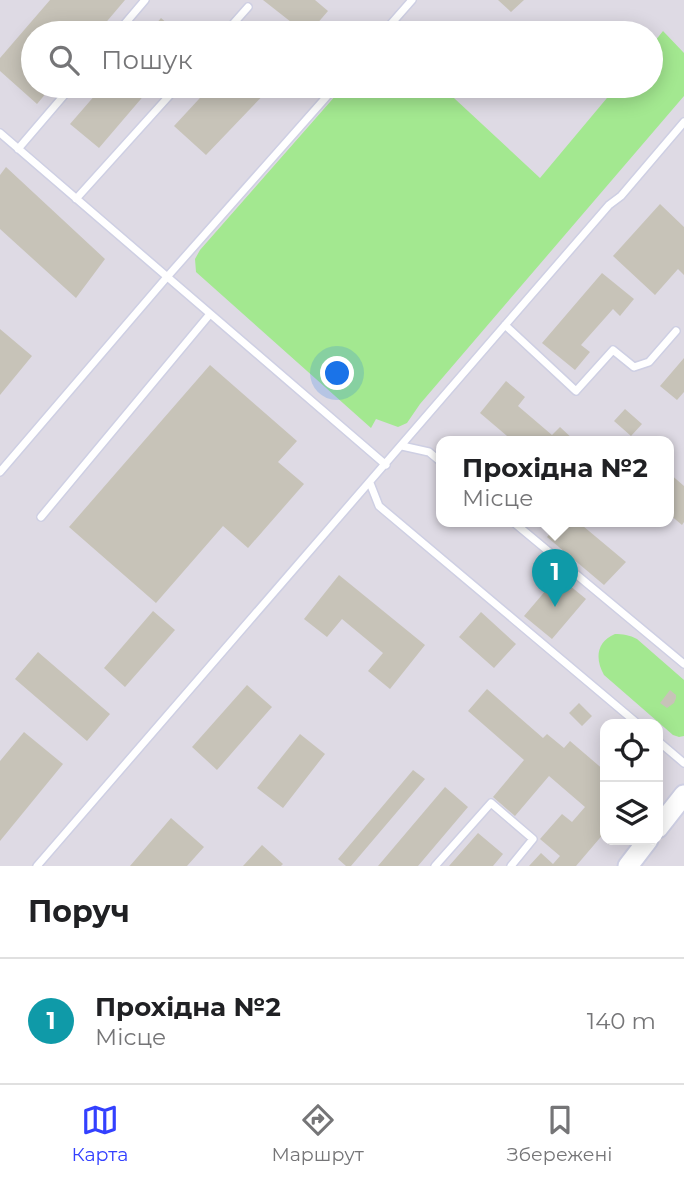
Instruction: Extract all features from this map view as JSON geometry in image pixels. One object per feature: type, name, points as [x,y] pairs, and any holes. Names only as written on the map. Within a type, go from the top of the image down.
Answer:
[{"type":"street","points":[[663,822],[684,795]]},
{"type":"street","points":[[628,866],[644,845]]},
{"type":"lane","points":[[127,21],[145,0]]},
{"type":"lane","points":[[394,21],[412,0]]},
{"type":"lane","points":[[236,21],[248,7]]},
{"type":"lane","points":[[18,149],[62,98]]},
{"type":"lane","points":[[76,199],[167,98]]},
{"type":"lane","points":[[0,472],[325,98]]},
{"type":"lane","points":[[37,866],[609,205],[621,197],[684,122]]},
{"type":"lane","points":[[0,133],[386,465]]},
{"type":"lane","points":[[41,517],[210,314]]},
{"type":"lane","points":[[505,326],[576,391],[613,350],[634,367],[649,362],[676,331]]},
{"type":"lane","points":[[402,446],[429,453],[436,458]]},
{"type":"lane","points":[[370,483],[379,506],[632,719]]},
{"type":"lane","points":[[519,527],[684,664]]},
{"type":"lane","points":[[663,745],[684,763]]},
{"type":"lane","points":[[435,866],[491,803],[533,839],[512,866]]},
{"type":"shaded area","points":[[0,0],[684,0],[684,866],[0,866]]},
{"type":"green space","points":[[663,31],[684,53],[684,96],[420,404],[407,423],[398,427],[376,419],[371,428],[196,272],[195,259],[200,250],[333,98],[454,98],[540,178],[607,98],[663,98]]},
{"type":"green space","points":[[615,634],[637,639],[684,680],[684,736],[673,735],[663,726],[663,719],[655,719],[604,675],[599,663],[599,652],[609,637]]},
{"type":"building","points":[[50,0],[125,0],[107,21],[32,21]]},
{"type":"building","points":[[263,0],[315,0],[328,11],[319,21],[290,21]]},
{"type":"building","points":[[498,0],[524,0],[511,12]]},
{"type":"building","points":[[21,34],[21,90],[0,71],[0,58]]},
{"type":"building","points":[[30,98],[42,98],[37,104]]},
{"type":"building","points":[[93,98],[142,98],[99,148],[70,124]]},
{"type":"building","points":[[200,98],[261,98],[206,155],[174,126]]},
{"type":"building","points":[[6,167],[105,259],[76,298],[0,229],[0,175]]},
{"type":"building","points":[[660,204],[684,227],[684,275],[678,269],[655,295],[613,256]]},
{"type":"building","points":[[602,273],[634,299],[620,316],[613,309],[581,345],[590,352],[575,370],[542,343]]},
{"type":"building","points":[[0,329],[32,356],[0,395]]},
{"type":"building","points":[[684,358],[684,392],[677,400],[660,386]]},
{"type":"building","points":[[210,365],[297,441],[278,462],[304,484],[248,548],[223,526],[156,603],[69,527]]},
{"type":"building","points":[[506,381],[525,397],[518,406],[552,435],[560,427],[570,436],[507,436],[480,413]]},
{"type":"building","points":[[625,409],[642,424],[631,436],[614,421]]},
{"type":"building","points":[[674,477],[684,486],[682,525],[674,518]]},
{"type":"building","points":[[556,527],[584,527],[626,562],[604,585],[547,537]]},
{"type":"building","points":[[339,575],[425,645],[390,689],[368,671],[383,653],[342,619],[327,637],[304,619]]},
{"type":"building","points":[[558,576],[586,599],[552,639],[524,616]]},
{"type":"building","points":[[153,611],[175,630],[125,687],[104,668]]},
{"type":"building","points":[[481,612],[516,644],[494,668],[459,637]]},
{"type":"building","points":[[38,652],[110,714],[87,741],[15,679]]},
{"type":"building","points":[[247,685],[272,707],[217,770],[192,747]]},
{"type":"building","points":[[487,689],[543,738],[547,734],[564,748],[570,741],[600,767],[600,838],[576,866],[529,866],[541,853],[553,864],[560,856],[540,839],[562,814],[572,822],[585,807],[549,776],[515,816],[493,797],[524,760],[468,711]]},
{"type":"building","points":[[670,690],[676,698],[667,708],[660,703]]},
{"type":"building","points":[[579,703],[592,716],[582,726],[569,713]]},
{"type":"building","points":[[24,732],[63,764],[0,841],[0,761]]},
{"type":"building","points":[[300,734],[325,754],[283,808],[257,788]]},
{"type":"building","points":[[413,770],[425,779],[351,866],[346,866],[338,859]]},
{"type":"building","points":[[445,787],[468,807],[418,866],[378,866]]},
{"type":"building","points":[[171,818],[204,847],[187,866],[130,866]]},
{"type":"building","points":[[478,833],[503,854],[493,866],[449,866]]},
{"type":"building","points":[[262,845],[283,864],[243,866]]},
{"type":"place","name":"Прохідна №2","points":[[555,607]]}]
